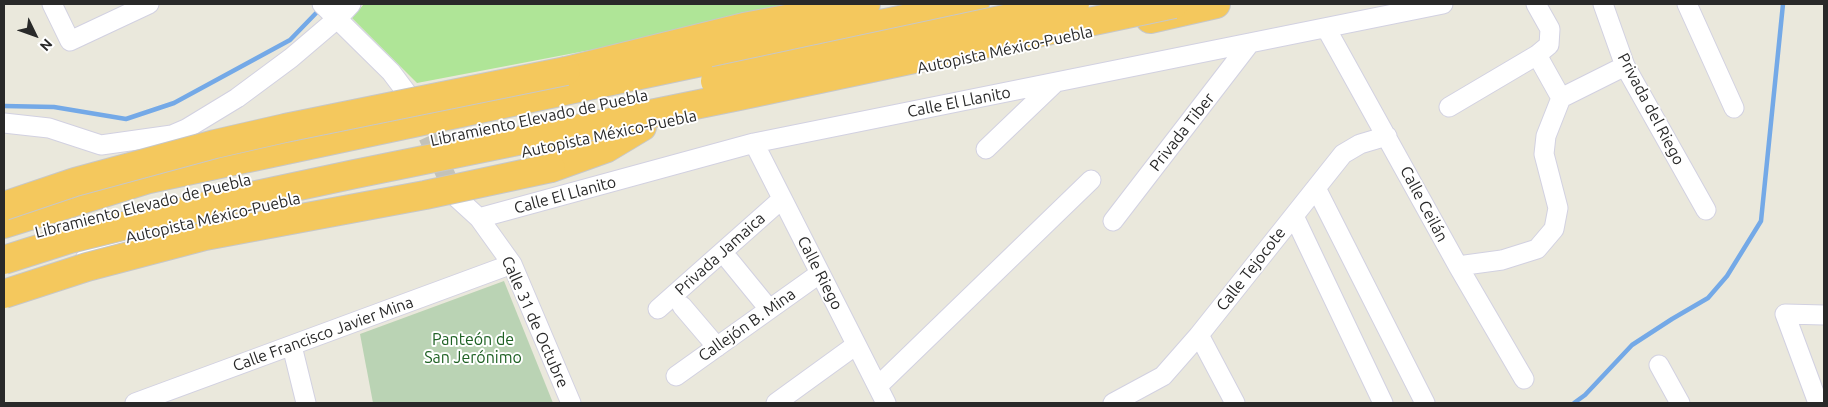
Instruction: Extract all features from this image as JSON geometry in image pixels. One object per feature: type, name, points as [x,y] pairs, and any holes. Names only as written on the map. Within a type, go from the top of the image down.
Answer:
[{"type":"highway","points":[[4,206],[75,182],[216,144],[293,126],[566,71],[744,27],[866,4]]},
{"type":"highway","points":[[4,224],[149,179],[975,4]]},
{"type":"highway","name":"Libramiento Elevado de Puebla","points":[[4,241],[70,222],[267,176],[1076,4]]},
{"type":"highway","name":"Libramiento Elevado de Puebla","points":[[4,260],[70,239],[204,206],[1174,4]]},
{"type":"highway","name":"Autopista México-Puebla","points":[[4,271],[204,219],[1216,4]]},
{"type":"highway","points":[[4,294],[87,267],[205,236],[425,195],[551,168],[607,148],[642,127]]},
{"type":"street","points":[[52,4],[70,41],[149,4]]},
{"type":"street","points":[[4,123],[49,128],[101,145],[172,135],[186,129],[237,98],[291,58],[330,11],[350,4]]},
{"type":"street","name":"Calle El Llanito","points":[[479,218],[754,143],[1443,4]]},
{"type":"street","points":[[1449,106],[1537,55],[1550,45],[1550,29],[1536,4]]},
{"type":"street","name":"Privada del Riego","points":[[1603,4],[1625,66],[1706,210]]},
{"type":"street","points":[[1687,4],[1734,108]]},
{"type":"street","points":[[330,11],[391,72],[409,96]]},
{"type":"street","name":"Calle Ceilán","points":[[1326,28],[1458,266],[1524,379]]},
{"type":"street","name":"Privada Tiber","points":[[1113,221],[1250,44]]},
{"type":"street","points":[[1537,55],[1561,98]]},
{"type":"street","points":[[1458,266],[1502,260],[1537,249],[1554,228],[1558,208],[1544,154],[1546,136],[1561,98],[1625,66]]},
{"type":"street","points":[[986,149],[1054,83]]},
{"type":"street","name":"Calle Tejocote","points":[[1113,403],[1163,376],[1199,335],[1343,154],[1360,144],[1387,136]]},
{"type":"street","name":"Calle Riego","points":[[754,143],[886,403]]},
{"type":"street","points":[[878,386],[1091,180]]},
{"type":"street","points":[[1316,188],[1425,403]]},
{"type":"street","name":"Calle 31 de Octubre","points":[[456,197],[479,218],[512,264],[571,403]]},
{"type":"street","name":"Privada Jamaica","points":[[658,310],[782,199]]},
{"type":"street","points":[[1294,216],[1383,403]]},
{"type":"street","points":[[4,300],[127,238]]},
{"type":"street","points":[[729,260],[770,309]]},
{"type":"street","name":"Calle Francisco Javier Mina","points":[[135,403],[512,264]]},
{"type":"street","name":"Callejón B. Mina","points":[[676,376],[819,274]]},
{"type":"street","points":[[682,306],[717,346]]},
{"type":"street","points":[[1818,403],[1785,314],[1824,316]]},
{"type":"street","points":[[1199,335],[1235,403]]},
{"type":"street","points":[[776,403],[856,344]]},
{"type":"street","points":[[292,346],[306,403]]},
{"type":"street","points":[[1660,365],[1680,403]]},
{"type":"green space","points":[[364,4],[832,4],[417,83],[352,18]]},
{"type":"green space","name":"Panteón de San Jerónimo","points":[[504,281],[553,403],[373,403],[360,334]]},
{"type":"waterway","points":[[1574,403],[1585,395],[1632,345],[1708,298],[1727,276],[1761,221],[1783,4]]},
{"type":"waterway","points":[[4,106],[54,107],[126,119],[174,103],[290,40],[320,9]]},
{"type":"tunnel","points":[[416,111],[456,197]]}]
